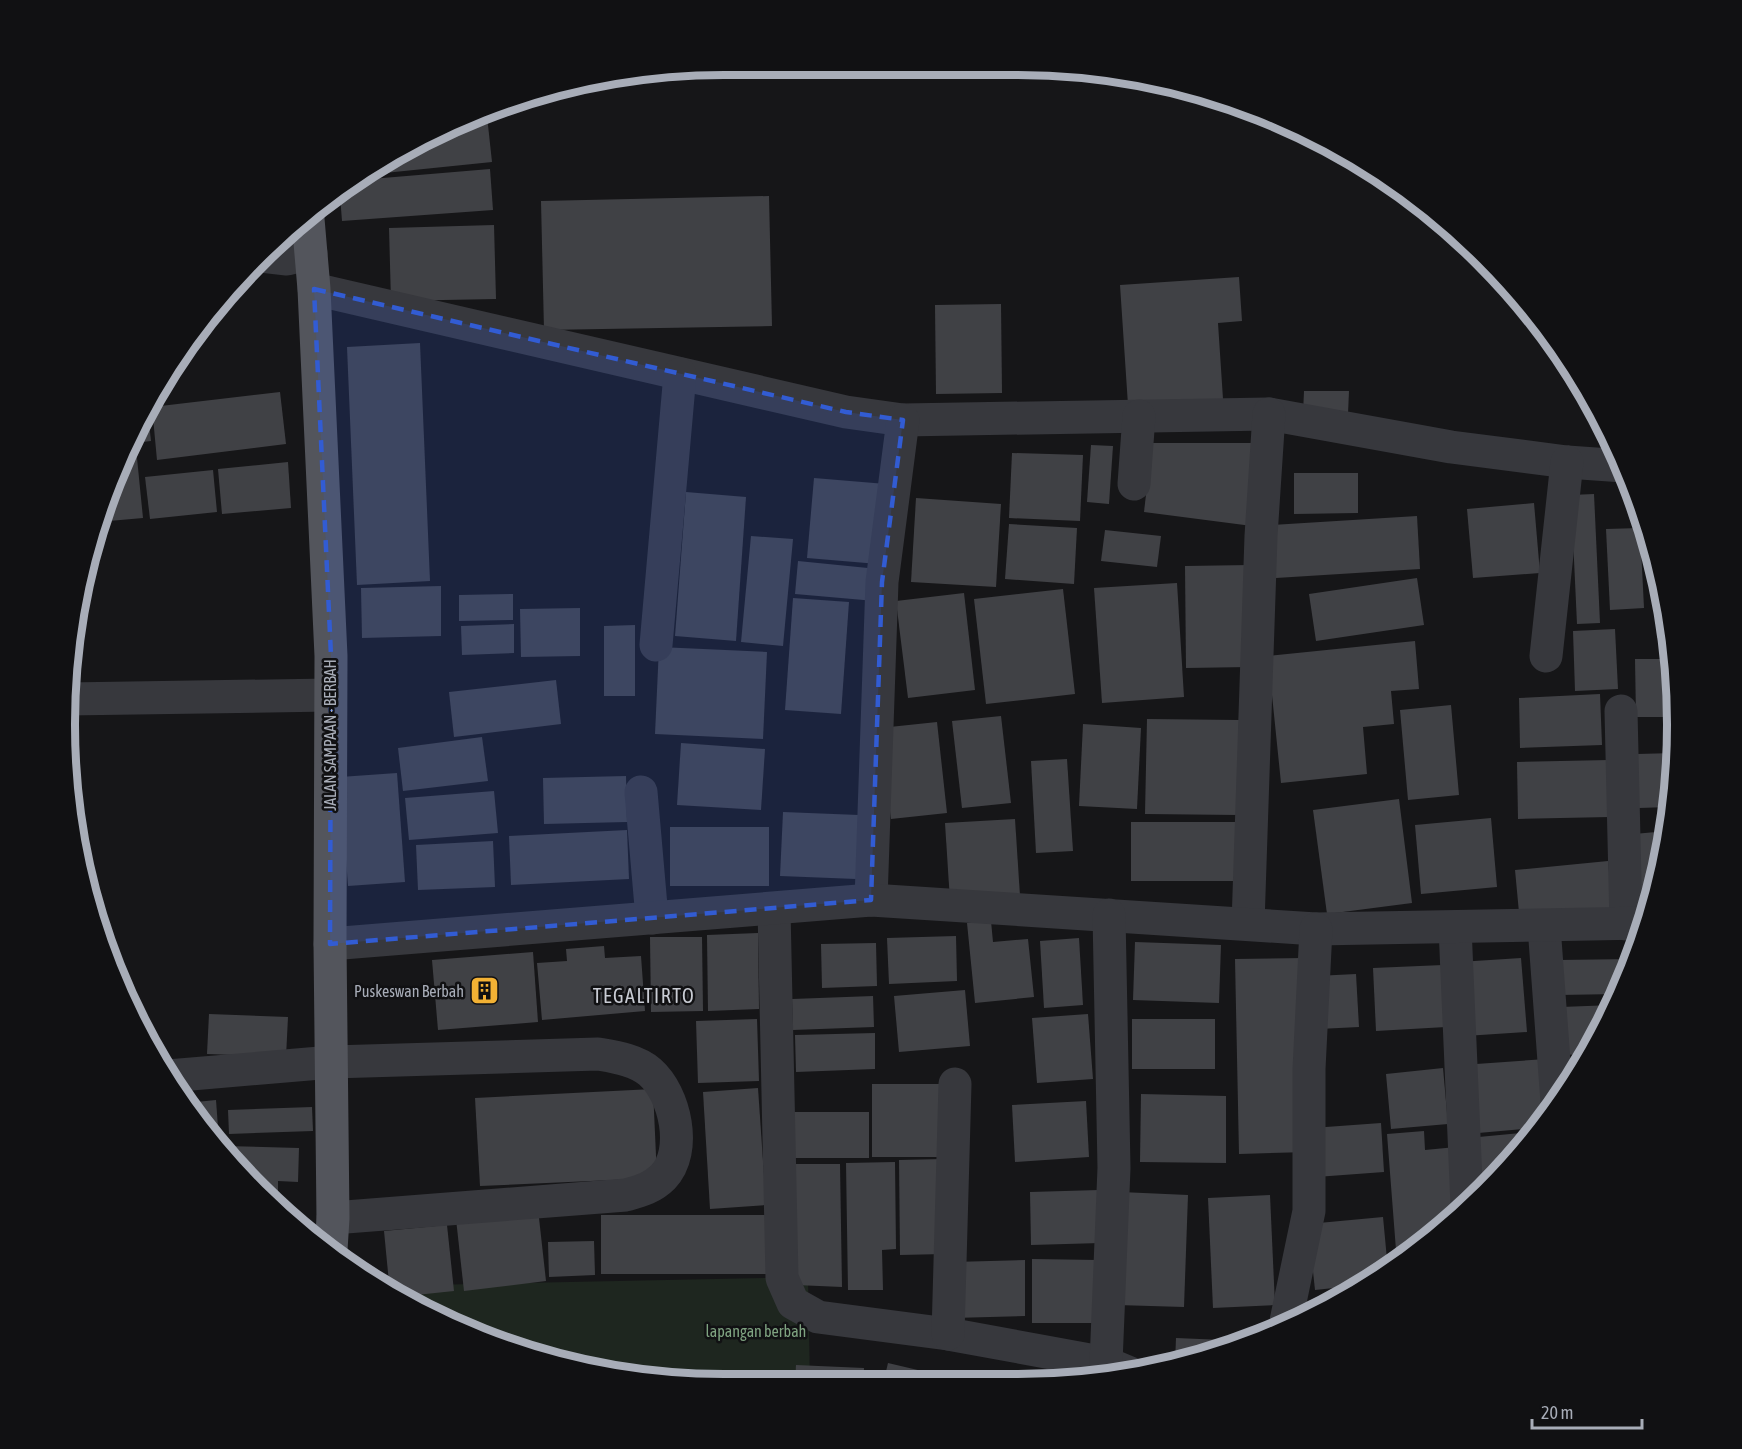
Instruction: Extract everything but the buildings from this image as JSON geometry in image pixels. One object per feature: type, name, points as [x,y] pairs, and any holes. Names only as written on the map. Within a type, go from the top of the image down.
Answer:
[{"type":"main road","name":"JALAN SAMPAAN - BERBAH","points":[[308,226],[314,289],[331,656],[332,1242]]},
{"type":"street","points":[[274,257],[287,259],[310,253]]},
{"type":"street","points":[[314,289],[846,412],[903,420],[1269,414],[1451,447],[1567,462],[1613,465]]},
{"type":"street","points":[[656,645],[680,374]]},
{"type":"street","points":[[1248,924],[1261,536],[1269,414]]},
{"type":"street","points":[[1134,484],[1139,416]]},
{"type":"street","points":[[871,900],[882,582],[903,420]]},
{"type":"street","points":[[1546,657],[1567,462]]},
{"type":"street","points":[[76,699],[330,695]]},
{"type":"street","points":[[330,944],[871,900],[1316,929],[1635,923],[1622,711]]},
{"type":"street","points":[[641,792],[652,918]]},
{"type":"street","points":[[774,909],[782,1278],[793,1303],[818,1317],[948,1334],[1111,1367]]},
{"type":"street","points":[[1109,915],[1118,1366]]},
{"type":"street","points":[[1544,926],[1556,1088]]},
{"type":"street","points":[[1455,927],[1467,1194]]},
{"type":"street","points":[[1287,1315],[1309,1211],[1309,1070],[1316,929]]},
{"type":"street","points":[[178,1075],[332,1062],[598,1054],[626,1059],[649,1071],[667,1092],[674,1109],[676,1133],[673,1157],[664,1176],[649,1188],[626,1195],[333,1218]]},
{"type":"street","points":[[948,1334],[955,1084]]},
{"type":"highlighted area","points":[[314,289],[846,412],[903,420],[882,582],[871,900],[330,944],[331,656]]},
{"type":"green space","name":"lapangan berbah","points":[[808,1277],[810,1374],[682,1373],[598,1362],[516,1340],[476,1325],[398,1286]]},
{"type":"place","name":"Puskeswan Berbah","points":[[485,991]]},
{"type":"district","name":"TEGALTIRTO","points":[[644,995]]}]
